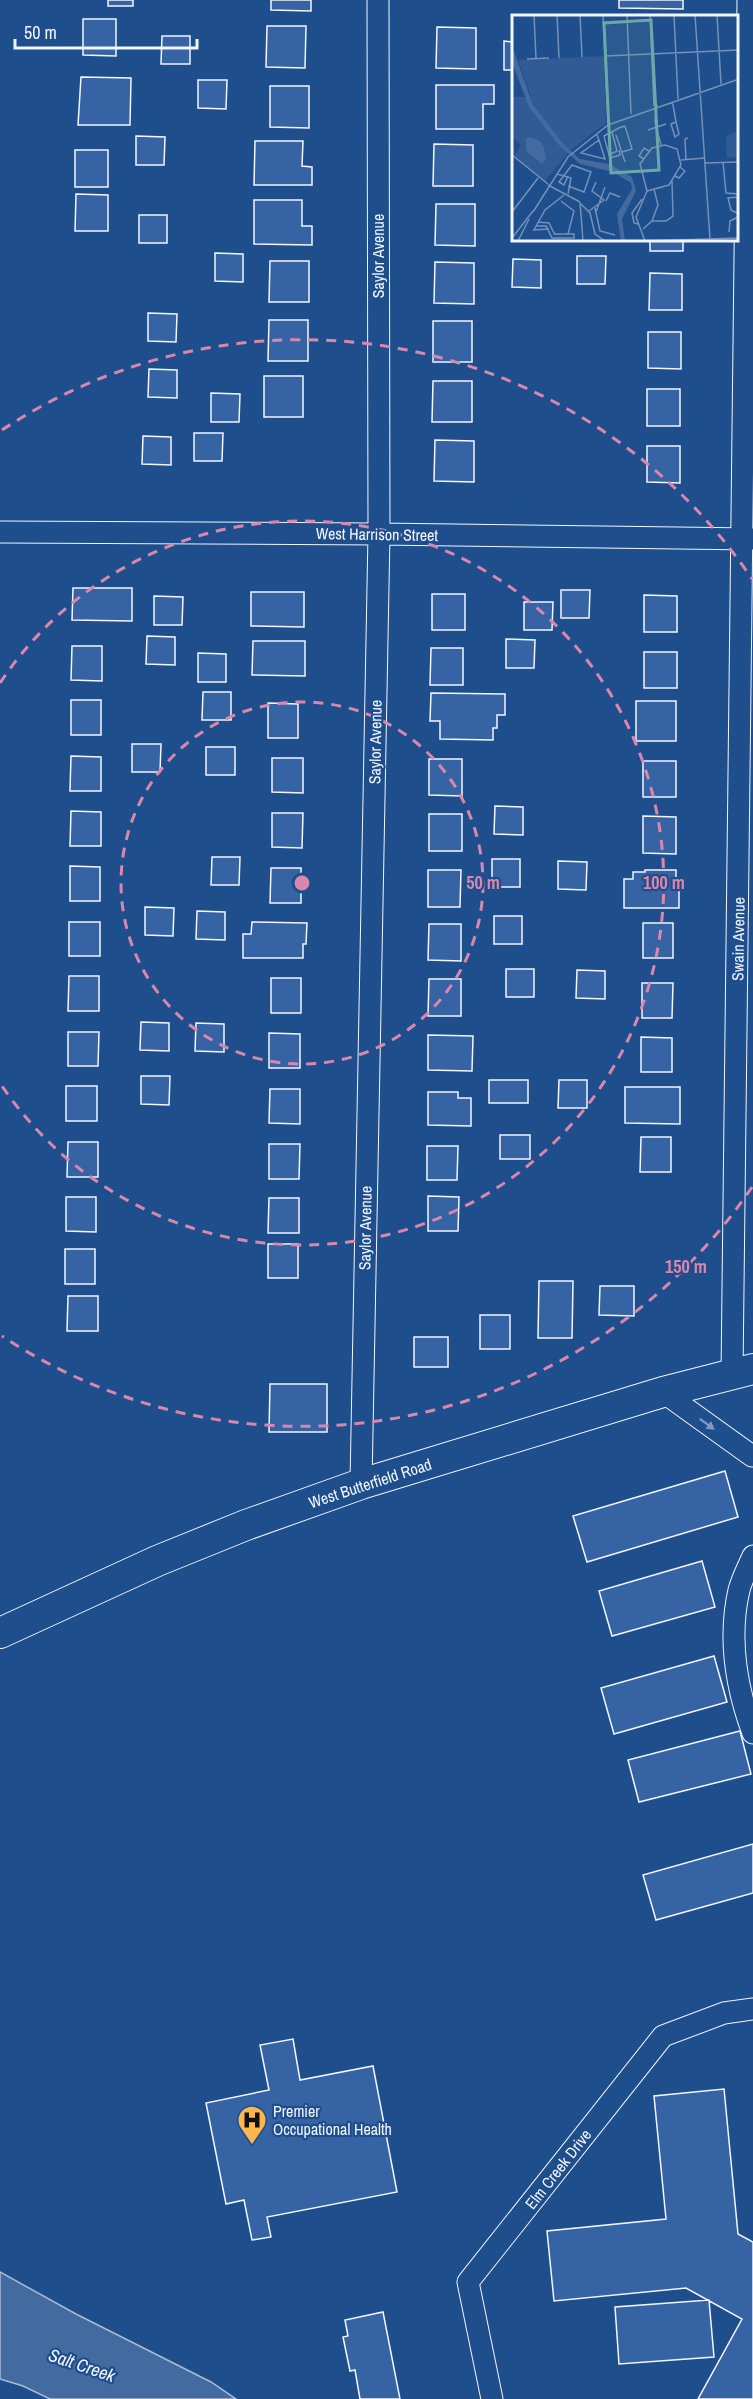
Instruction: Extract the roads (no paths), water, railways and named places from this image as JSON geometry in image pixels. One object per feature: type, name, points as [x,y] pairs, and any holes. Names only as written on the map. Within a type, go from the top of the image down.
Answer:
[{"type":"main road","name":"West Butterfield Road","points":[[0,1633],[158,1561],[246,1525],[361,1484],[663,1392],[743,1371]]},
{"type":"street","name":"Saylor Avenue","points":[[361,1484],[378,534],[378,0]]},
{"type":"street","name":"Swain Avenue","points":[[743,1371],[748,539],[748,0]]},
{"type":"street","name":"West Harrison Street","points":[[0,532],[748,539]]},
{"type":"street","points":[[663,1392],[753,1457]]},
{"type":"street","points":[[753,1556],[740,1589],[733,1630],[736,1671],[753,1732]]},
{"type":"street","name":"Elm Creek Drive","points":[[492,2399],[468,2282],[663,2036],[724,2013],[753,2009]]},
{"type":"water","name":"Salt Creek","points":[[0,2272],[76,2314],[211,2382],[236,2399],[50,2399],[23,2386],[0,2379]]},
{"type":"place","name":"Premier Occupational Health","points":[[252,2146]]}]
